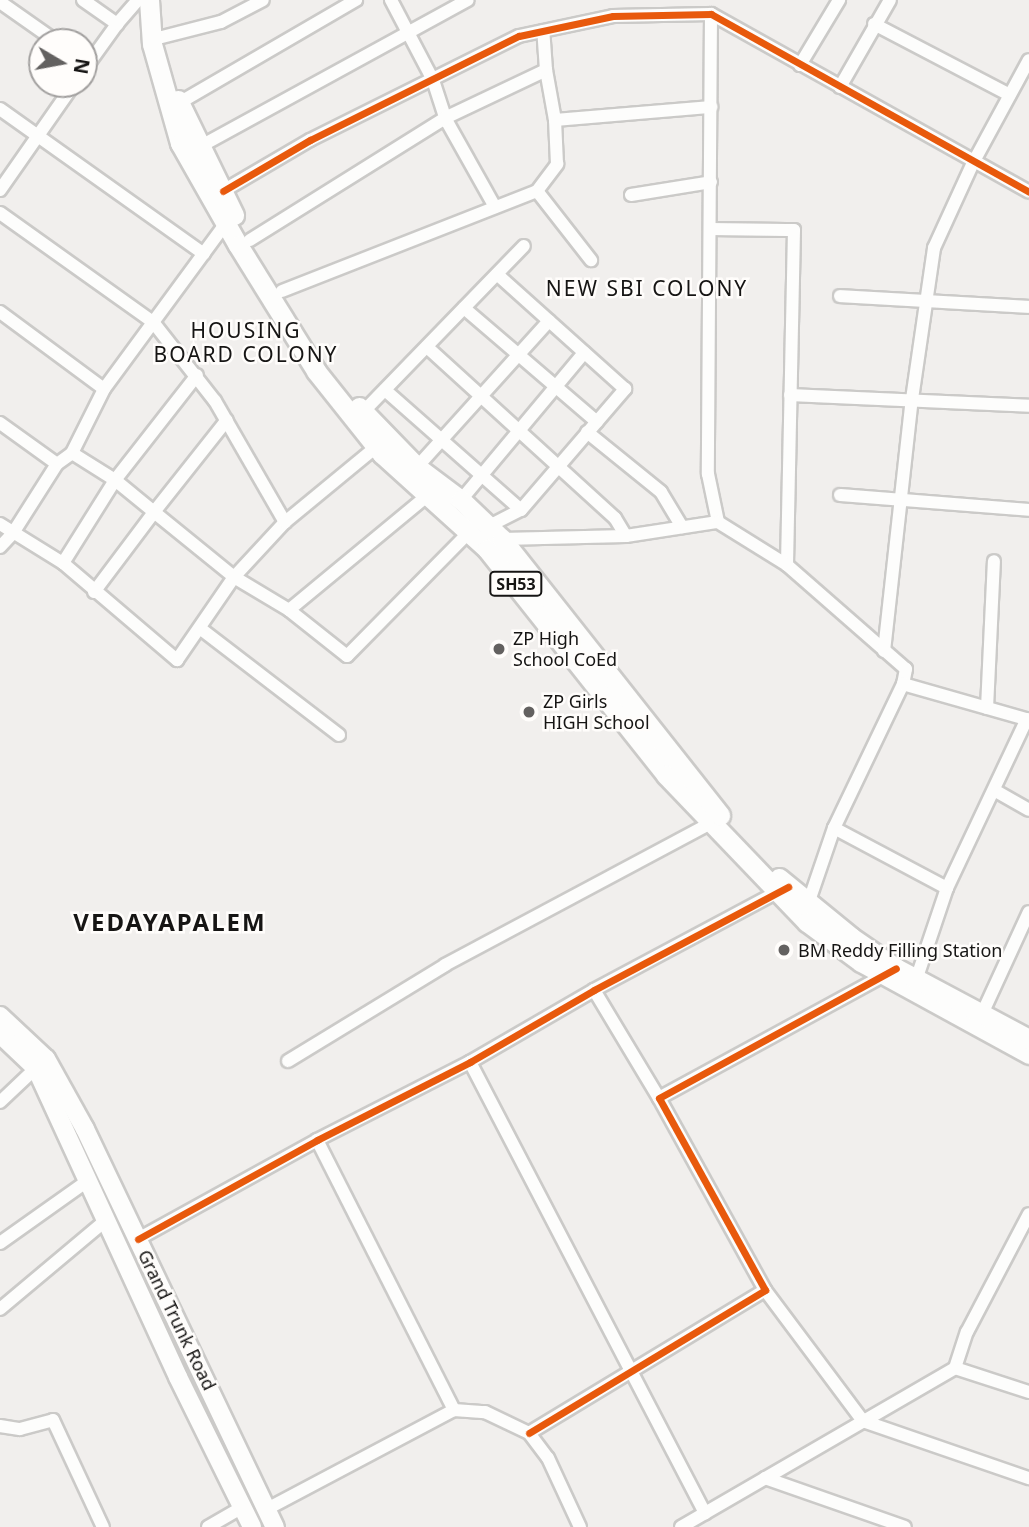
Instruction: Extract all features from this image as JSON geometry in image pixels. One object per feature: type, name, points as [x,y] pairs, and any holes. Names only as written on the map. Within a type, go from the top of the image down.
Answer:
[{"type":"main road","name":"SH53","points":[[149,0],[152,44],[180,143],[230,218],[316,371],[382,442],[435,490],[486,529],[487,549],[666,775],[717,820],[783,889],[807,922],[1029,1055]]},
{"type":"main road","name":"SH53","points":[[161,0],[162,37],[178,103],[223,191],[230,218],[250,240],[329,372],[363,412],[382,442],[417,467],[435,490],[461,500],[717,820]]},
{"type":"main road","name":"SH53","points":[[783,889],[809,901],[890,972],[916,980],[1029,1039]]},
{"type":"main road","name":"Grand Trunk Road","points":[[0,1016],[46,1059],[85,1129],[272,1522]]},
{"type":"main road","points":[[0,1034],[36,1068],[252,1527]]},
{"type":"main road","points":[[239,1502],[255,1485]]},
{"type":"street","points":[[83,0],[117,24]]},
{"type":"street","points":[[98,48],[138,0]]},
{"type":"street","points":[[162,37],[222,22],[263,0]]},
{"type":"street","points":[[178,103],[356,0]]},
{"type":"street","points":[[391,0],[433,80],[444,118],[495,208]]},
{"type":"street","points":[[201,146],[299,95],[406,32],[468,0]]},
{"type":"street","points":[[681,0],[682,15]]},
{"type":"street","points":[[800,65],[839,0]]},
{"type":"street","points":[[840,88],[890,0]]},
{"type":"street","points":[[0,2],[37,28]]},
{"type":"street","points":[[711,14],[708,474],[718,522]]},
{"type":"street","points":[[223,191],[310,140],[519,36],[613,16],[711,14],[1029,192]]},
{"type":"street","points":[[874,24],[1010,95]]},
{"type":"street","points":[[282,291],[537,191],[557,164],[555,120],[546,70],[543,31]]},
{"type":"street","points":[[884,651],[912,399],[934,248],[973,163],[1029,60]]},
{"type":"street","points":[[250,240],[444,118],[546,70]]},
{"type":"street","points":[[0,190],[65,98]]},
{"type":"street","points":[[555,120],[711,107]]},
{"type":"street","points":[[0,108],[204,254]]},
{"type":"street","points":[[631,195],[711,182]]},
{"type":"street","points":[[537,191],[591,260]]},
{"type":"street","points":[[0,213],[153,322],[197,375],[227,420],[285,522]]},
{"type":"street","points":[[0,547],[13,533],[57,464],[72,453],[104,389],[230,218]]},
{"type":"street","points":[[710,229],[794,230],[787,565]]},
{"type":"street","points":[[363,412],[524,246]]},
{"type":"street","points":[[72,453],[115,480],[234,576],[289,610],[347,656],[486,529],[521,510],[625,389],[497,274]]},
{"type":"street","points":[[840,296],[1029,307]]},
{"type":"street","points":[[464,309],[597,422]]},
{"type":"street","points":[[0,312],[104,389]]},
{"type":"street","points":[[417,467],[440,437],[549,321]]},
{"type":"street","points":[[427,346],[615,518],[626,536]]},
{"type":"street","points":[[461,500],[584,353]]},
{"type":"street","points":[[63,563],[115,480],[197,375]]},
{"type":"street","points":[[385,390],[521,510]]},
{"type":"street","points":[[790,395],[1029,406]]},
{"type":"street","points":[[94,592],[227,420]]},
{"type":"street","points":[[0,423],[57,464]]},
{"type":"street","points":[[587,432],[661,492],[682,527]]},
{"type":"street","points":[[0,524],[63,563],[177,660],[201,629],[234,576],[285,522],[382,442]]},
{"type":"street","points":[[289,610],[435,490]]},
{"type":"street","points":[[840,495],[1029,509]]},
{"type":"street","points":[[486,529],[626,536],[718,522],[787,565],[906,669],[902,684],[834,828],[809,901]]},
{"type":"street","points":[[987,708],[994,561]]},
{"type":"street","points":[[201,629],[339,735]]},
{"type":"street","points":[[902,684],[1028,720],[947,888],[916,980]]},
{"type":"street","points":[[994,789],[1029,810]]},
{"type":"street","points":[[288,1061],[444,965],[717,820]]},
{"type":"street","points":[[834,828],[947,888]]},
{"type":"street","points":[[138,1239],[317,1140],[470,1062],[594,990],[783,889]]},
{"type":"street","points":[[982,1014],[1029,912]]},
{"type":"street","points":[[659,1098],[890,972]]},
{"type":"street","points":[[594,990],[659,1098],[765,1290],[863,1421],[1029,1478]]},
{"type":"street","points":[[470,1062],[705,1513]]},
{"type":"street","points":[[0,1102],[36,1068]]},
{"type":"street","points":[[317,1140],[454,1410]]},
{"type":"street","points":[[0,1243],[90,1179]]},
{"type":"street","points":[[681,1527],[955,1368],[967,1332],[1029,1214]]},
{"type":"street","points":[[0,1309],[106,1220]]},
{"type":"street","points":[[529,1433],[765,1290]]},
{"type":"street","points":[[955,1368],[1029,1392]]},
{"type":"street","points":[[272,1522],[454,1410],[485,1412],[529,1433],[548,1458],[580,1527]]},
{"type":"street","points":[[0,1426],[20,1429],[53,1420],[105,1527]]},
{"type":"street","points":[[765,1478],[905,1527]]},
{"type":"street","points":[[208,1527],[239,1502]]},
{"type":"cycle path","points":[[223,191],[310,140],[519,36],[613,16],[711,14],[1029,192]]},
{"type":"cycle path","points":[[138,1239],[317,1140],[470,1062],[594,990],[788,887]]},
{"type":"cycle path","points":[[529,1433],[765,1290],[659,1098],[896,968]]},
{"type":"place","name":"ZP High School CoEd","points":[[499,649]]},
{"type":"place","name":"ZP Girls HIGH School","points":[[529,712]]},
{"type":"place","name":"BM Reddy Filling Station","points":[[784,950]]},
{"type":"district","name":"NEW SBI COLONY","points":[[647,288]]},
{"type":"district","name":"HOUSING BOARD COLONY","points":[[246,342]]},
{"type":"district","name":"VEDAYAPALEM","points":[[170,922]]}]
